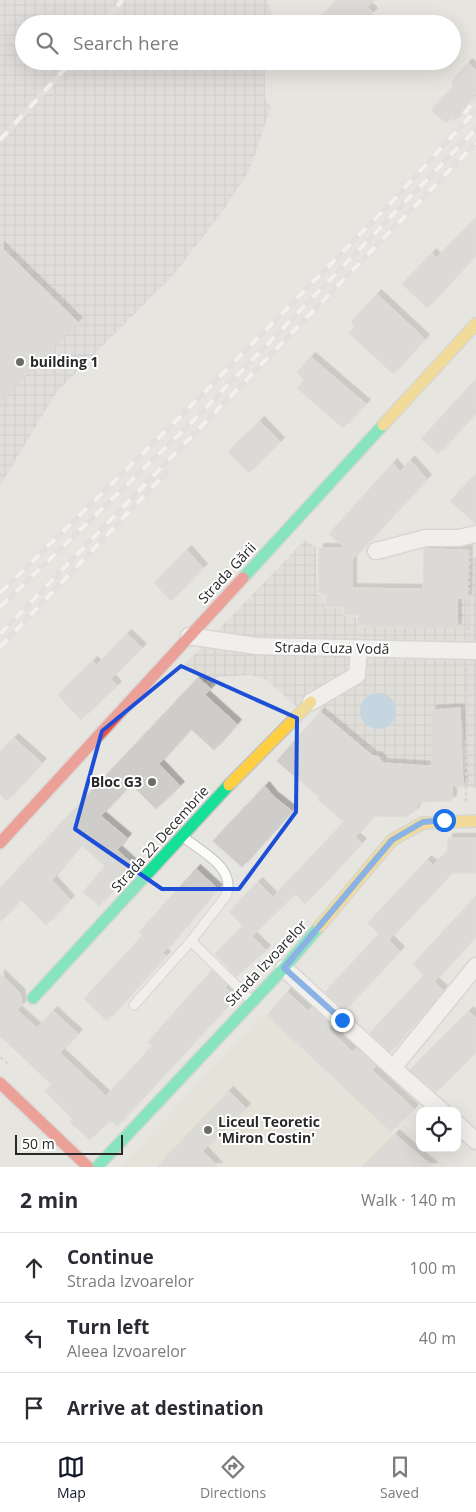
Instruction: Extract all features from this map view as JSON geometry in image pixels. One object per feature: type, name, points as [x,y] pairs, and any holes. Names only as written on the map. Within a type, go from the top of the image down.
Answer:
[{"type":"street","name":"Strada Gării","points":[[0,843],[476,324]]},
{"type":"street","points":[[376,551],[426,538],[459,538],[475,535]]},
{"type":"street","name":"Strada Cuza Vodă","points":[[189,636],[256,646],[472,651]]},
{"type":"street","points":[[311,702],[357,675],[359,648]]},
{"type":"street","name":"Strada 22 Decembrie","points":[[33,998],[240,773],[311,702]]},
{"type":"street","name":"Strada Izvoarelor","points":[[97,1167],[284,968],[392,840],[423,822],[471,821]]},
{"type":"street","points":[[393,1068],[476,966]]},
{"type":"street","points":[[284,968],[437,1107]]},
{"type":"street","points":[[0,1082],[88,1167]]},
{"type":"street","points":[[461,1128],[476,1141]]},
{"type":"lane","points":[[134,1005],[191,941],[226,896],[229,889],[223,868],[182,836]]},
{"type":"lane","points":[[191,941],[252,1001]]},
{"type":"path","points":[[471,821],[472,651],[470,542],[475,535]]},
{"type":"highlighted area","points":[[181,666],[297,718],[296,812],[239,889],[162,889],[75,829],[102,731]]},
{"type":"shaded area","points":[[0,0],[267,0],[272,15],[15,15],[15,70],[265,70],[265,98],[271,107],[250,169],[225,208],[175,273],[56,393],[0,486]]},
{"type":"shaded area","points":[[305,540],[316,547],[317,595],[324,596],[325,608],[342,608],[343,616],[356,617],[357,627],[457,628],[459,599],[467,599],[470,560],[476,557],[476,788],[463,787],[467,755],[460,708],[432,710],[432,759],[423,771],[413,765],[383,763],[378,756],[373,756],[308,699],[297,707],[267,680],[251,675],[217,677],[210,686],[185,664]]},
{"type":"shaded area","points":[[264,1012],[391,1132],[394,1134],[404,1124],[416,1136],[416,1152],[432,1152],[447,1167],[120,1167]]},
{"type":"water","points":[[378,693],[391,698],[396,711],[391,724],[378,729],[365,724],[360,711],[365,698]]},
{"type":"building","points":[[337,0],[375,0],[367,7],[373,12],[370,15],[323,15]]},
{"type":"building","points":[[468,63],[476,70],[476,93],[455,121],[451,118],[446,123],[431,110],[454,86],[451,82]]},
{"type":"building","points":[[476,218],[476,255],[427,308],[402,284],[432,253],[436,258]]},
{"type":"building","name":"building 1","points":[[0,246],[78,322],[0,402]]},
{"type":"building","points":[[377,294],[425,339],[393,374],[349,333],[355,327],[351,322]]},
{"type":"building","points":[[311,357],[366,404],[343,428],[297,388],[304,380],[297,372]]},
{"type":"building","points":[[476,379],[476,413],[438,454],[421,439]]},
{"type":"building","points":[[260,421],[280,442],[249,473],[228,452]]},
{"type":"building","points":[[410,460],[427,479],[352,560],[352,588],[423,589],[424,549],[468,550],[467,598],[457,598],[457,628],[357,626],[358,615],[344,615],[344,607],[326,607],[326,595],[318,592],[319,548],[345,548],[329,534],[393,463],[400,472]]},
{"type":"building","points":[[476,474],[476,524],[450,501]]},
{"type":"building","points":[[187,550],[203,568],[171,601],[154,583]]},
{"type":"building","points":[[127,634],[142,648],[111,679],[117,686],[81,720],[58,695],[93,661],[97,665]]},
{"type":"building","points":[[198,678],[211,689],[205,695],[237,724],[214,750],[191,729],[159,764],[180,786],[156,809],[131,784],[101,816],[127,838],[117,850],[135,866],[99,906],[83,892],[105,866],[81,845],[52,880],[70,900],[46,925],[21,900],[0,922],[0,888]]},
{"type":"building","points":[[460,708],[463,787],[452,785],[452,801],[419,802],[414,812],[406,817],[375,816],[355,837],[362,843],[305,904],[295,894],[252,936],[266,950],[236,977],[215,954],[243,926],[229,912],[258,882],[273,897],[344,822],[318,800],[320,798],[277,761],[320,712],[373,756],[378,756],[383,763],[432,766],[432,710]]},
{"type":"building","points":[[14,738],[42,763],[7,801],[0,794],[0,752]]},
{"type":"building","points":[[265,786],[273,796],[292,811],[242,867],[213,841]]},
{"type":"building","points":[[448,838],[476,838],[476,873],[452,873],[389,940],[400,951],[345,1010],[325,992],[379,934],[368,923],[427,860],[433,865],[447,852]]},
{"type":"building","points":[[196,869],[218,889],[163,953],[166,956],[107,1021],[84,999],[143,935],[139,932]]},
{"type":"building","points":[[476,896],[476,936],[434,982],[443,990],[390,1052],[370,1033],[424,975],[413,964]]},
{"type":"building","points":[[212,970],[227,985],[225,988],[236,997],[117,1126],[110,1120],[90,1140],[70,1122],[73,1119],[45,1091],[52,1085],[0,1036],[0,974],[20,993],[22,1005],[17,1010],[37,1028],[53,1011],[78,1034],[60,1053],[106,1096],[153,1045],[148,1042]]},
{"type":"building","points":[[287,992],[308,1011],[312,1007],[332,1025],[328,1029],[353,1052],[356,1048],[376,1066],[372,1070],[414,1109],[391,1132],[267,1015]]},
{"type":"building","points":[[469,1011],[476,1018],[476,1052],[436,1092],[410,1070]]},
{"type":"building","name":"Liceul Teoretic 'Miron Costin'","points":[[229,1091],[246,1108],[203,1151],[218,1167],[157,1167]]},
{"type":"building","points":[[395,1134],[433,1167],[362,1167]]},
{"type":"railway","points":[[111,15],[122,0]]},
{"type":"railway","points":[[0,140],[64,70]]},
{"type":"railway","points":[[464,114],[476,99]]},
{"type":"railway","points":[[0,593],[179,418],[389,205],[476,110]]},
{"type":"railway","points":[[0,607],[189,425],[476,129]]},
{"type":"railway","points":[[0,634],[476,143]]},
{"type":"railway","points":[[0,647],[166,473]]},
{"type":"traffic: fast","points":[[243,578],[383,425]]},
{"type":"traffic: fast","points":[[33,998],[229,785]]},
{"type":"traffic: fast","points":[[97,1167],[284,968],[319,927]]},
{"type":"traffic: slow","points":[[383,425],[476,324]]},
{"type":"traffic: slow","points":[[229,785],[311,702]]},
{"type":"traffic: slow","points":[[319,927],[392,840],[423,823],[476,821]]},
{"type":"traffic: jam","points":[[0,843],[243,578]]},
{"type":"traffic: jam","points":[[0,1083],[88,1167]]},
{"type":"place","name":"building 1","points":[[20,362]]},
{"type":"place","name":"Bloc G3","points":[[152,782]]},
{"type":"place","name":"Liceul Teoretic 'Miron Costin'","points":[[208,1130]]},
{"type":"route","points":[[342,1020],[284,968],[392,840],[423,822],[444,820]]}]
